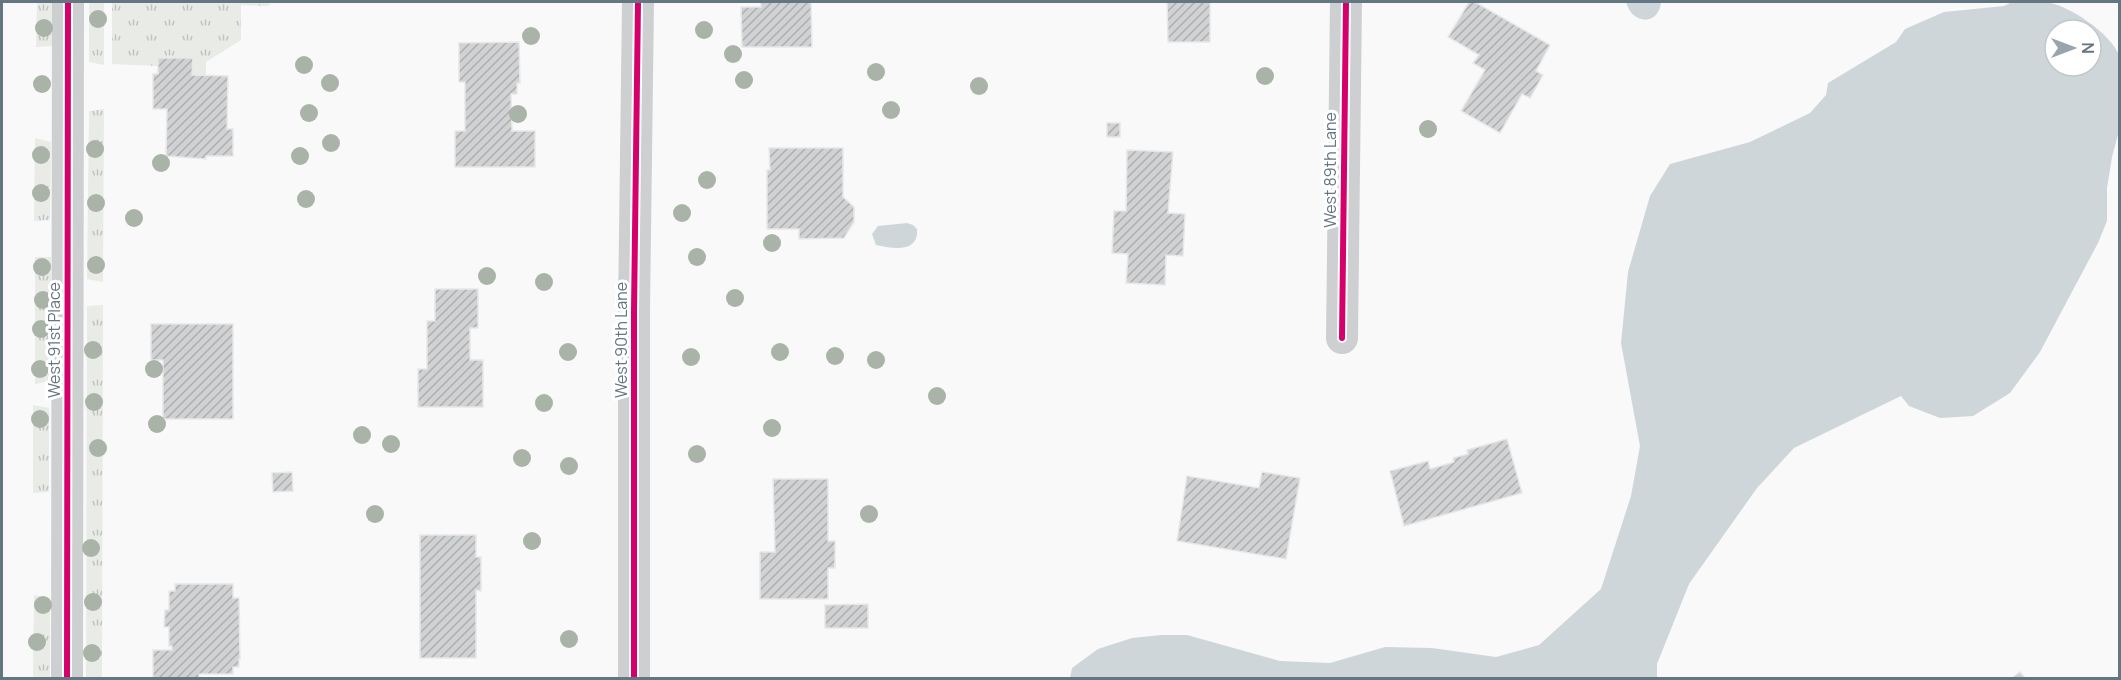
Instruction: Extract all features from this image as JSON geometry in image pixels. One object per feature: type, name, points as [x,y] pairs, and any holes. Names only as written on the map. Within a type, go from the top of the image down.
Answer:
[{"type":"street","name":"West 91st Place","points":[[67,678],[68,2]]},
{"type":"street","name":"West 90th Lane","points":[[634,678],[634,310],[638,2]]},
{"type":"street","name":"West 89th Lane","points":[[1342,338],[1346,2]]},
{"type":"green space","points":[[37,2],[52,2],[52,46],[36,47]]},
{"type":"green space","points":[[89,2],[104,2],[104,65],[89,62]]},
{"type":"green space","points":[[112,2],[271,2],[269,6],[241,5],[241,40],[206,62],[206,75],[192,75],[193,59],[158,58],[158,66],[112,64]]},
{"type":"green space","points":[[104,109],[103,282],[87,279],[89,111]]},
{"type":"green space","points":[[35,138],[51,142],[50,220],[34,221]]},
{"type":"green space","points":[[35,257],[51,257],[51,381],[35,384]]},
{"type":"green space","points":[[103,305],[102,678],[86,678],[87,306]]},
{"type":"green space","points":[[33,405],[49,408],[49,492],[33,493]]},
{"type":"green space","points":[[34,595],[50,598],[50,678],[33,678]]},
{"type":"shaded area","points":[[2041,1],[2065,8],[2083,18],[2043,18],[2043,78],[2103,78],[2103,34],[2114,47],[2119,55],[2119,131],[2107,188],[2107,221],[2098,243],[2040,352],[2010,393],[1973,416],[1940,418],[1909,406],[1901,396],[1794,448],[1757,488],[1689,584],[1657,664],[1657,678],[1070,678],[1072,668],[1098,649],[1132,638],[1161,635],[1187,635],[1280,661],[1330,663],[1385,647],[1432,648],[1496,657],[1539,645],[1601,589],[1631,496],[1640,446],[1621,343],[1628,272],[1650,196],[1670,164],[1750,142],[1810,113],[1826,95],[1828,83],[1896,42],[1905,29],[1944,12],[2004,6],[2012,2]]},
{"type":"shaded area","points":[[1626,2],[1661,2],[1656,15],[1645,20],[1634,15]]},
{"type":"shaded area","points":[[907,223],[917,229],[917,237],[909,246],[890,248],[876,245],[872,234],[878,226]]},
{"type":"building","points":[[761,2],[811,2],[812,47],[742,47],[741,7],[761,7]]},
{"type":"building","points":[[1167,2],[1210,2],[1210,42],[1168,42]]},
{"type":"building","points":[[1469,2],[1475,2],[1550,45],[1536,71],[1543,75],[1530,98],[1522,94],[1500,133],[1461,111],[1485,70],[1473,63],[1479,55],[1448,37]]},
{"type":"building","points":[[519,42],[520,83],[517,83],[517,94],[511,94],[512,131],[535,131],[535,167],[455,167],[455,131],[465,131],[465,82],[459,82],[459,43]]},
{"type":"building","points":[[158,58],[193,58],[192,75],[228,76],[227,129],[233,129],[233,156],[206,156],[206,159],[166,156],[167,109],[153,109],[153,74],[158,74]]},
{"type":"building","points":[[1107,123],[1120,123],[1120,137],[1107,137]]},
{"type":"building","points":[[769,148],[843,148],[843,197],[854,207],[854,222],[844,238],[799,239],[799,229],[767,229]]},
{"type":"building","points":[[1127,150],[1173,152],[1168,213],[1185,214],[1183,256],[1166,255],[1165,285],[1126,283],[1128,254],[1112,253],[1114,211],[1126,211]]},
{"type":"building","points":[[435,289],[478,289],[478,328],[470,328],[470,360],[483,360],[483,407],[418,407],[418,369],[427,369],[427,321],[435,321]]},
{"type":"building","points":[[151,324],[233,324],[233,419],[163,419],[163,360],[151,360]]},
{"type":"building","points":[[1507,439],[1522,493],[1404,526],[1390,471],[1428,461],[1430,469],[1454,462],[1453,458],[1468,454],[1467,450]]},
{"type":"building","points":[[292,472],[293,491],[273,492],[272,473]]},
{"type":"building","points":[[1262,472],[1300,478],[1286,559],[1177,541],[1187,476],[1259,488]]},
{"type":"building","points":[[773,479],[828,479],[828,541],[835,541],[835,568],[828,568],[828,599],[760,599],[760,552],[775,552]]},
{"type":"building","points":[[420,535],[476,535],[476,557],[481,557],[481,591],[476,590],[476,658],[420,658]]},
{"type":"building","points":[[175,584],[233,584],[233,598],[239,598],[240,659],[239,667],[233,667],[233,674],[199,674],[199,678],[153,678],[153,650],[172,650],[172,646],[169,646],[169,627],[164,627],[165,610],[169,610],[169,591],[175,591]]},
{"type":"building","points":[[868,604],[868,628],[825,628],[825,605]]},
{"type":"building","points":[[2020,672],[2025,678],[2012,678]]},
{"type":"cycle path","points":[[67,678],[68,2]]},
{"type":"cycle path","points":[[634,678],[634,311],[638,2]]},
{"type":"cycle path","points":[[1342,338],[1346,2]]}]
